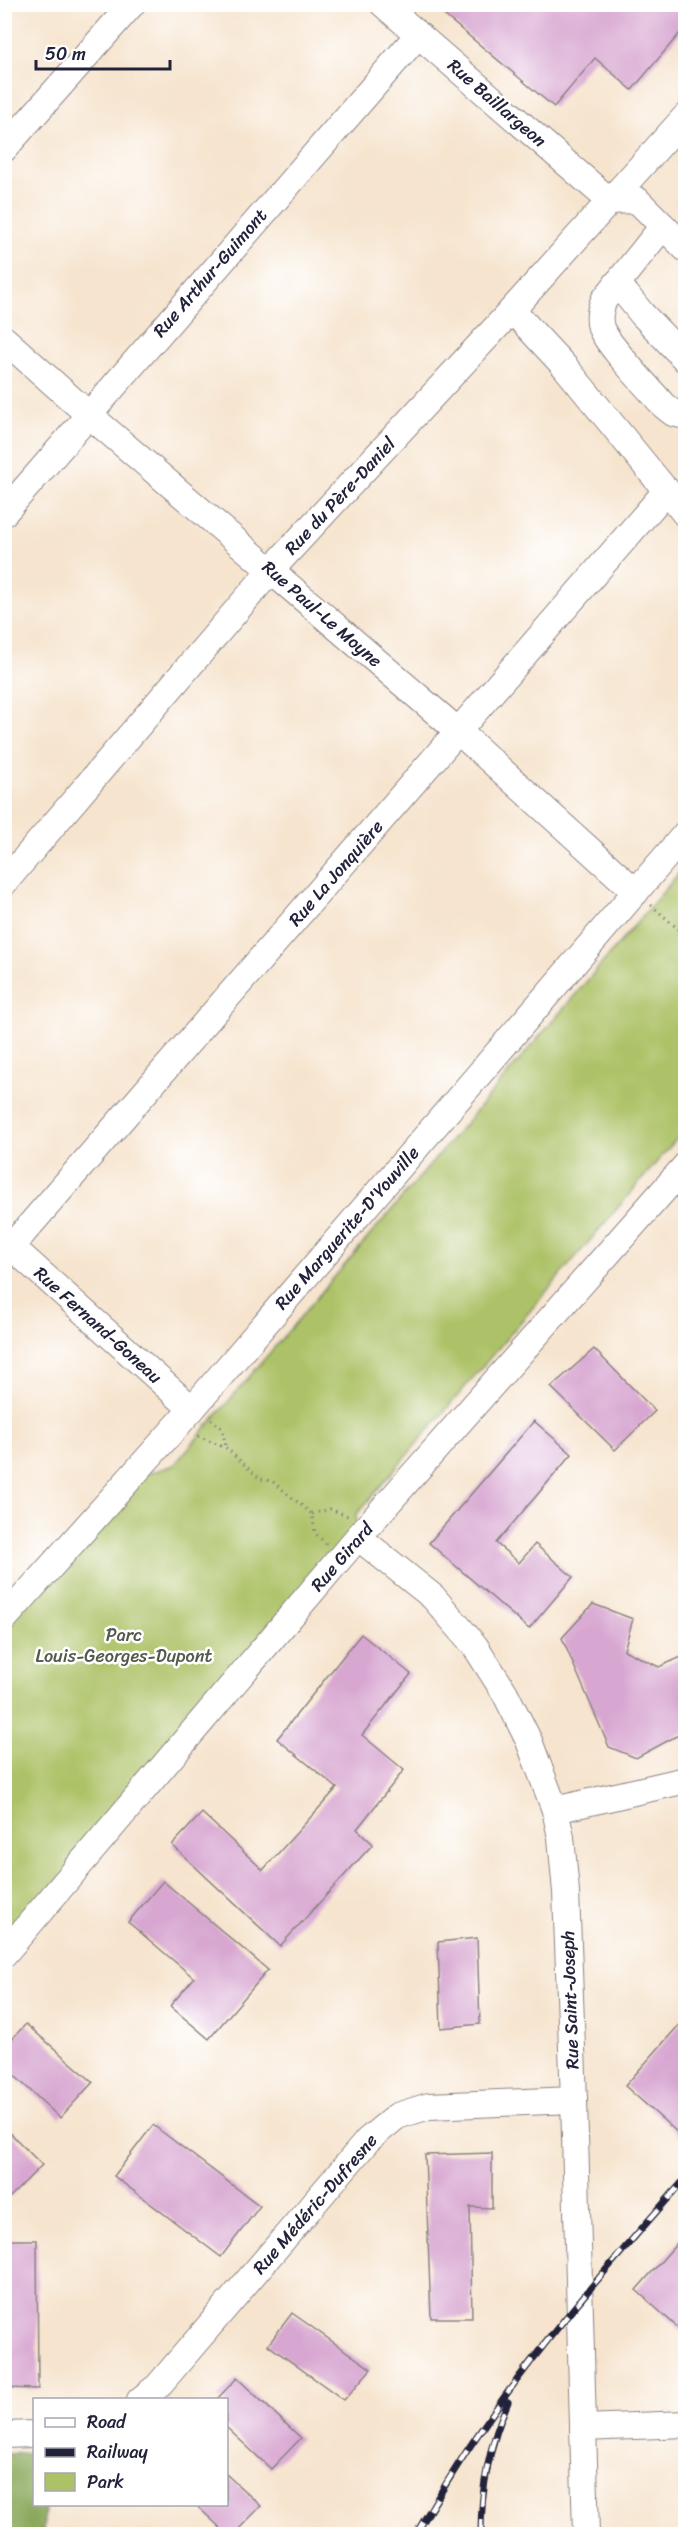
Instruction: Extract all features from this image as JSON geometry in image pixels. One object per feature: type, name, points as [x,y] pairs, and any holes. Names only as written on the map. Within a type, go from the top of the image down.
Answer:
[{"type":"street","points":[[4,149],[132,4]]},
{"type":"street","name":"Rue Baillargeon","points":[[383,4],[610,201]]},
{"type":"street","name":"Rue Arthur-Guimont","points":[[4,513],[418,35]]},
{"type":"street","name":"Rue du Père-Daniel","points":[[4,883],[272,570],[512,310],[686,116]]},
{"type":"street","points":[[610,201],[637,200],[686,249]]},
{"type":"street","points":[[663,226],[601,306],[600,324],[604,335],[663,405],[673,413],[686,416]]},
{"type":"street","points":[[617,283],[642,314],[686,360]]},
{"type":"street","points":[[512,310],[566,368],[686,515]]},
{"type":"street","name":"Rue Paul-Le Moyne","points":[[4,339],[88,414],[458,731],[636,892]]},
{"type":"street","name":"Rue La Jonquière","points":[[7,1247],[667,490]]},
{"type":"street","name":"Rue Marguerite-D'Youville","points":[[4,1619],[192,1409],[686,833]]},
{"type":"street","name":"Rue Girard","points":[[4,1954],[358,1538],[686,1165]]},
{"type":"street","name":"Rue Fernand-Goneau","points":[[7,1247],[192,1409]]},
{"type":"street","name":"Rue Saint-Joseph","points":[[358,1538],[433,1597],[475,1646],[505,1693],[529,1741],[555,1810],[561,1837],[567,1892],[586,2535]]},
{"type":"street","points":[[555,1810],[686,1780]]},
{"type":"street","name":"Rue Médéric-Dufresne","points":[[143,2398],[158,2386],[368,2140],[397,2116],[429,2106],[574,2100]]},
{"type":"street","points":[[583,2427],[684,2424]]},
{"type":"street","points":[[4,2434],[33,2434]]},
{"type":"path","points":[[636,892],[686,936]]},
{"type":"path","points":[[226,1448],[222,1428],[206,1414],[192,1409],[191,1431],[202,1439],[226,1448],[260,1479],[272,1481],[312,1514],[330,1509],[350,1517],[358,1538]]},
{"type":"green space","name":"Parc Louis-Georges-Dupont","points":[[685,866],[685,1129],[356,1515],[358,1537],[5,1965],[5,1613],[116,1484],[174,1465]]},
{"type":"green space","points":[[33,2452],[33,2506],[45,2506],[43,2534],[5,2534],[5,2454]]},
{"type":"building","points":[[431,4],[686,4],[686,26],[632,90],[595,58],[554,107]]},
{"type":"building","points":[[594,1349],[655,1411],[615,1450],[551,1387]]},
{"type":"building","points":[[534,1421],[572,1454],[496,1543],[519,1563],[535,1544],[573,1577],[529,1629],[429,1543]]},
{"type":"building","points":[[593,1604],[633,1619],[624,1650],[659,1667],[686,1655],[686,1731],[636,1758],[609,1747],[562,1638]]},
{"type":"building","points":[[361,1634],[411,1674],[362,1735],[404,1770],[357,1829],[373,1844],[280,1946],[172,1845],[202,1813],[263,1870],[337,1788],[277,1739]]},
{"type":"building","points":[[163,1881],[268,1970],[209,2039],[170,2006],[194,1978],[128,1922]]},
{"type":"building","points":[[477,1938],[480,2024],[441,2028],[438,1942]]},
{"type":"building","points":[[686,2017],[686,2140],[625,2086]]},
{"type":"building","points":[[26,2024],[93,2082],[60,2118],[4,2066],[4,2047]]},
{"type":"building","points":[[153,2125],[260,2206],[221,2257],[114,2176]]},
{"type":"building","points":[[4,2127],[42,2165],[4,2203]]},
{"type":"building","points":[[492,2153],[492,2208],[470,2207],[472,2318],[431,2318],[425,2155]]},
{"type":"building","points":[[686,2233],[686,2335],[636,2290]]},
{"type":"building","points":[[4,2240],[37,2240],[38,2389],[4,2388]]},
{"type":"building","points":[[292,2313],[371,2369],[344,2400],[268,2345]]},
{"type":"building","points":[[237,2378],[301,2438],[271,2469],[228,2429],[228,2398],[218,2398]]},
{"type":"building","points":[[228,2476],[261,2506],[233,2535],[228,2535],[197,2506],[228,2506]]},
{"type":"railway","points":[[416,2534],[471,2445],[527,2367],[578,2302],[686,2178]]},
{"type":"railway","points":[[481,2534],[487,2466],[508,2402]]}]
